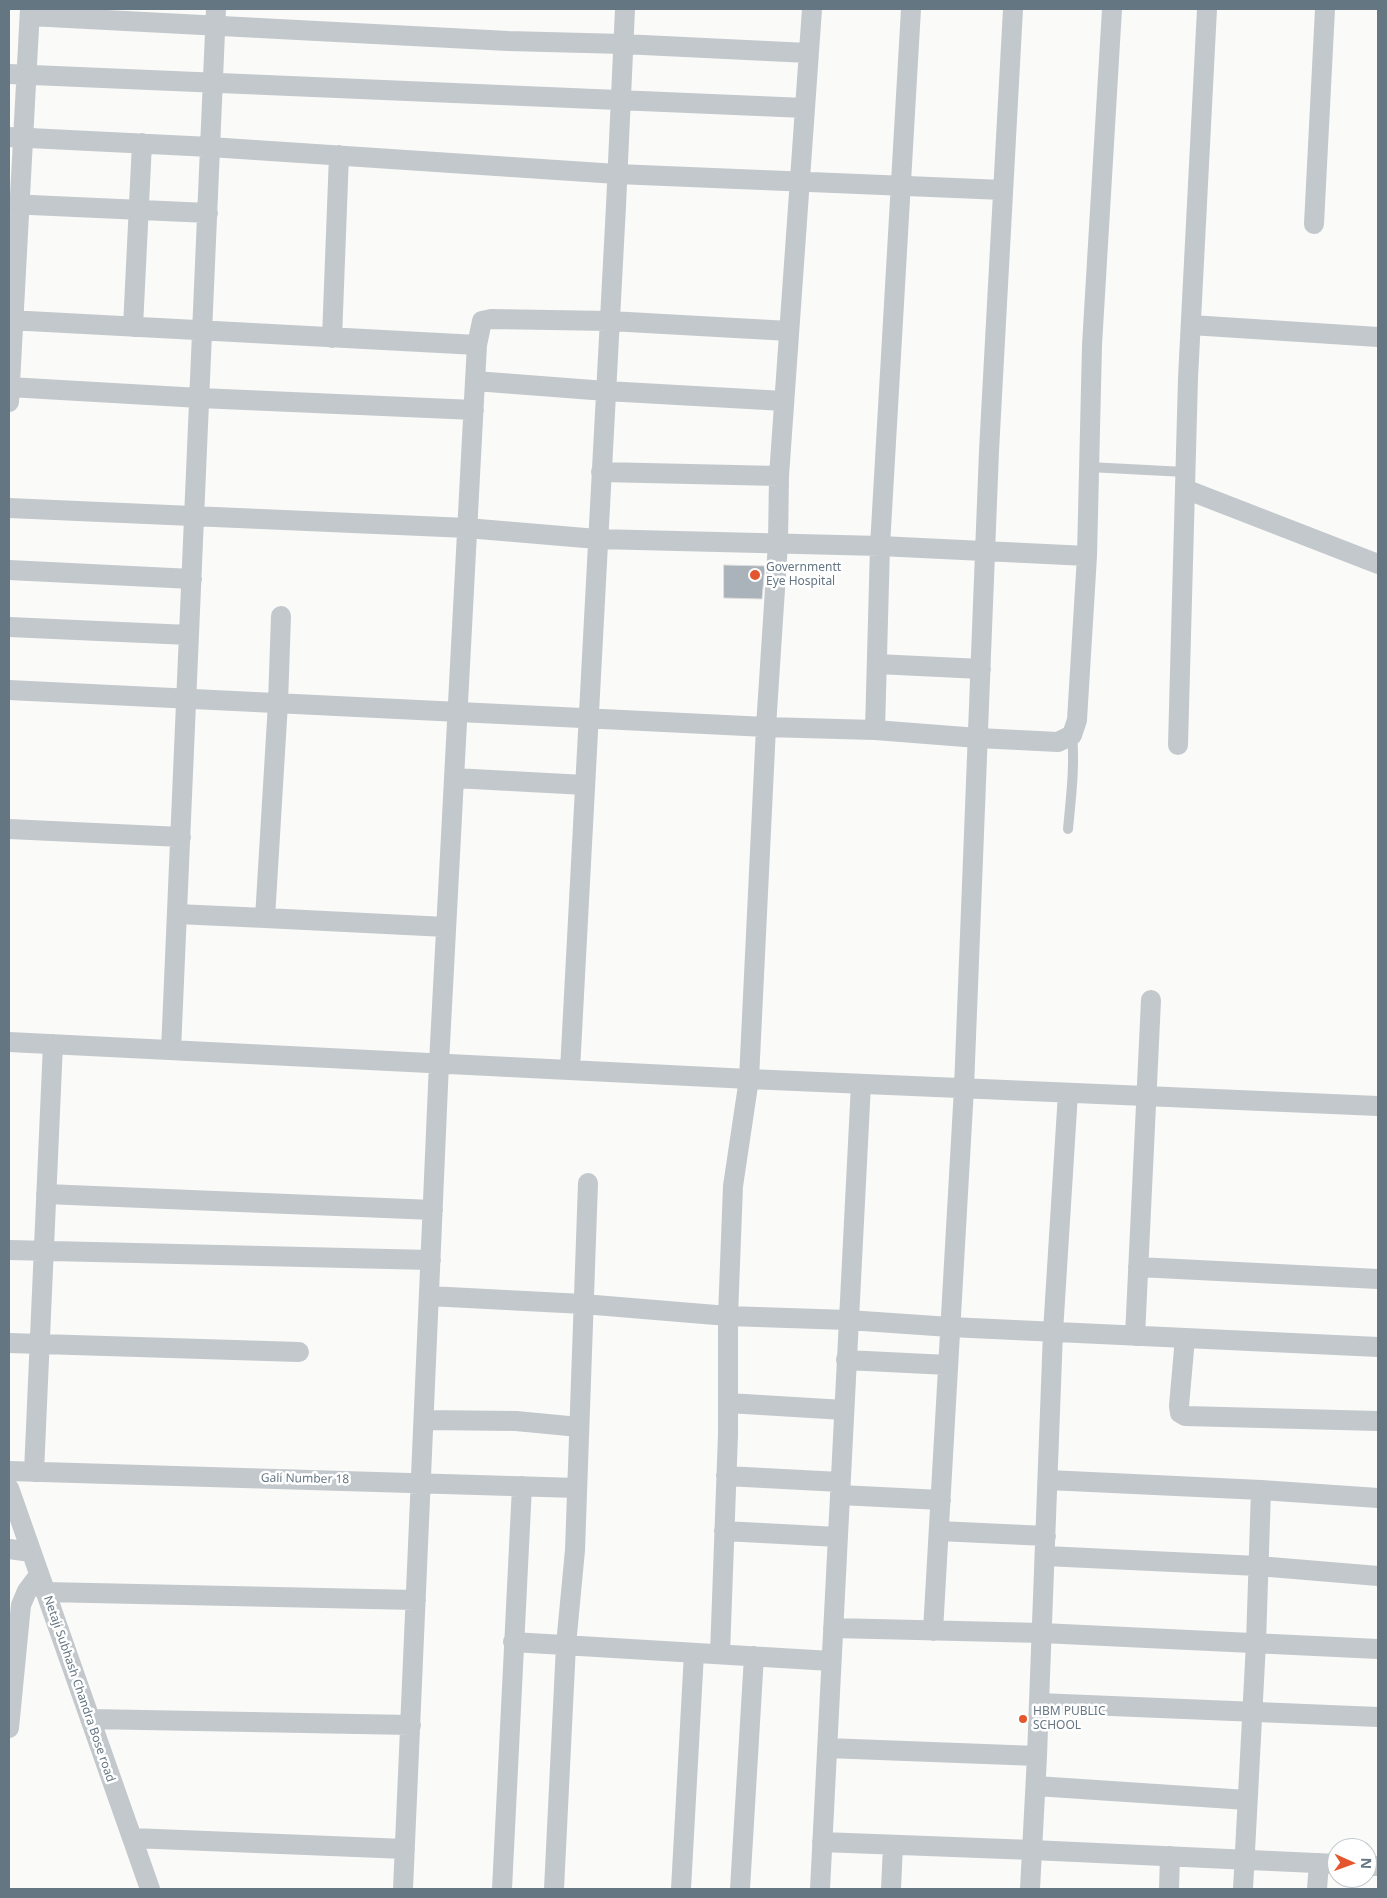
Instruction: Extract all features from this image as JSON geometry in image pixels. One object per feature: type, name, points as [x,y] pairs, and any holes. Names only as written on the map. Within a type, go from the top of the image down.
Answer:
[{"type":"street","points":[[570,1070],[618,174],[625,9]]},
{"type":"street","points":[[720,1654],[728,1403],[728,1316],[734,1186],[749,1079],[766,727],[778,543],[779,476],[812,9]]},
{"type":"street","points":[[875,730],[880,546],[911,9]]},
{"type":"street","points":[[933,1631],[964,1088],[985,550],[1013,9]]},
{"type":"street","points":[[9,690],[766,727],[875,730],[1058,742],[1072,735],[1077,720],[1087,556],[1092,345],[1112,9]]},
{"type":"street","points":[[1178,745],[1191,325],[1207,9]]},
{"type":"street","points":[[1314,224],[1325,9]]},
{"type":"street","points":[[474,410],[9,392],[18,75],[30,12],[216,17],[508,41],[623,44],[808,53]]},
{"type":"street","points":[[172,1050],[216,17]]},
{"type":"street","points":[[18,75],[804,108]]},
{"type":"street","points":[[16,137],[210,147],[618,174],[1003,190]]},
{"type":"street","points":[[133,327],[142,143]]},
{"type":"street","points":[[332,338],[339,155]]},
{"type":"street","points":[[14,204],[208,213]]},
{"type":"street","points":[[402,1889],[411,1725],[439,1063],[477,345],[482,321],[492,318],[610,321],[789,331]]},
{"type":"street","points":[[11,320],[477,345]]},
{"type":"street","points":[[1191,325],[1378,337]]},
{"type":"street","points":[[475,381],[606,391],[784,401]]},
{"type":"street","points":[[601,472],[779,476]]},
{"type":"street","points":[[1185,480],[1378,564]]},
{"type":"street","points":[[9,508],[468,528],[598,538],[880,546],[1087,556]]},
{"type":"street","points":[[9,570],[192,579]]},
{"type":"street","points":[[264,918],[278,703],[281,616]]},
{"type":"street","points":[[9,627],[189,635]]},
{"type":"street","points":[[877,664],[981,669]]},
{"type":"street","points":[[454,778],[585,785]]},
{"type":"street","points":[[9,829],[181,837]]},
{"type":"street","points":[[178,914],[446,928]]},
{"type":"street","points":[[1135,1336],[1151,1000]]},
{"type":"street","points":[[9,1042],[749,1079],[1378,1106]]},
{"type":"street","points":[[34,1472],[53,1044]]},
{"type":"street","points":[[820,1889],[861,1084]]},
{"type":"street","points":[[1030,1889],[1036,1786],[1054,1332],[1068,1093]]},
{"type":"street","points":[[554,1889],[566,1645],[575,1550],[588,1183]]},
{"type":"street","points":[[46,1194],[433,1210]]},
{"type":"street","points":[[9,1250],[431,1260]]},
{"type":"street","points":[[1138,1266],[1378,1279]]},
{"type":"street","points":[[429,1296],[584,1304],[728,1316],[848,1320],[950,1327],[1378,1347]]},
{"type":"street","points":[[1184,1338],[1178,1406],[1180,1413],[1186,1416],[1378,1421]]},
{"type":"street","points":[[9,1343],[300,1352]]},
{"type":"street","points":[[846,1360],[948,1366]]},
{"type":"street","points":[[728,1403],[844,1410]]},
{"type":"street","points":[[424,1420],[516,1421],[579,1426]]},
{"type":"street","name":"Gali Number 18","points":[[9,1471],[577,1488]]},
{"type":"street","points":[[726,1476],[941,1500]]},
{"type":"street","points":[[1048,1480],[1261,1490],[1378,1498]]},
{"type":"street","points":[[502,1889],[522,1486]]},
{"type":"street","name":"Netaji Subhash Chandra Bose road","points":[[9,1488],[150,1889]]},
{"type":"street","points":[[1243,1889],[1256,1643],[1261,1490]]},
{"type":"street","points":[[724,1531],[838,1537]]},
{"type":"street","points":[[939,1531],[1045,1546],[1378,1576]]},
{"type":"street","points":[[9,1549],[31,1552]]},
{"type":"street","points":[[9,1728],[9,1707],[21,1605],[27,1591],[42,1584],[416,1600]]},
{"type":"street","points":[[833,1628],[1042,1633],[1378,1649]]},
{"type":"street","points":[[513,1642],[831,1661]]},
{"type":"street","points":[[681,1889],[694,1653]]},
{"type":"street","points":[[740,1889],[754,1656]]},
{"type":"street","points":[[1039,1703],[1378,1717]]},
{"type":"street","points":[[90,1719],[411,1725]]},
{"type":"street","points":[[827,1748],[1037,1756]]},
{"type":"street","points":[[1036,1786],[1247,1800]]},
{"type":"street","points":[[132,1838],[405,1849]]},
{"type":"street","points":[[822,1842],[1327,1864]]},
{"type":"street","points":[[891,1889],[893,1845]]},
{"type":"street","points":[[1169,1889],[1170,1856]]},
{"type":"street","points":[[1317,1889],[1327,1866]]},
{"type":"lane","points":[[1089,467],[1185,480]]},
{"type":"lane","points":[[1068,829],[1074,752],[1072,735]]},
{"type":"building","points":[[724,565],[765,566],[762,599],[724,598]]},
{"type":"place","name":"Governmentt Eye Hospital","points":[[755,575]]},
{"type":"place","name":"HBM PUBLIC SCHOOL","points":[[1023,1719]]}]
